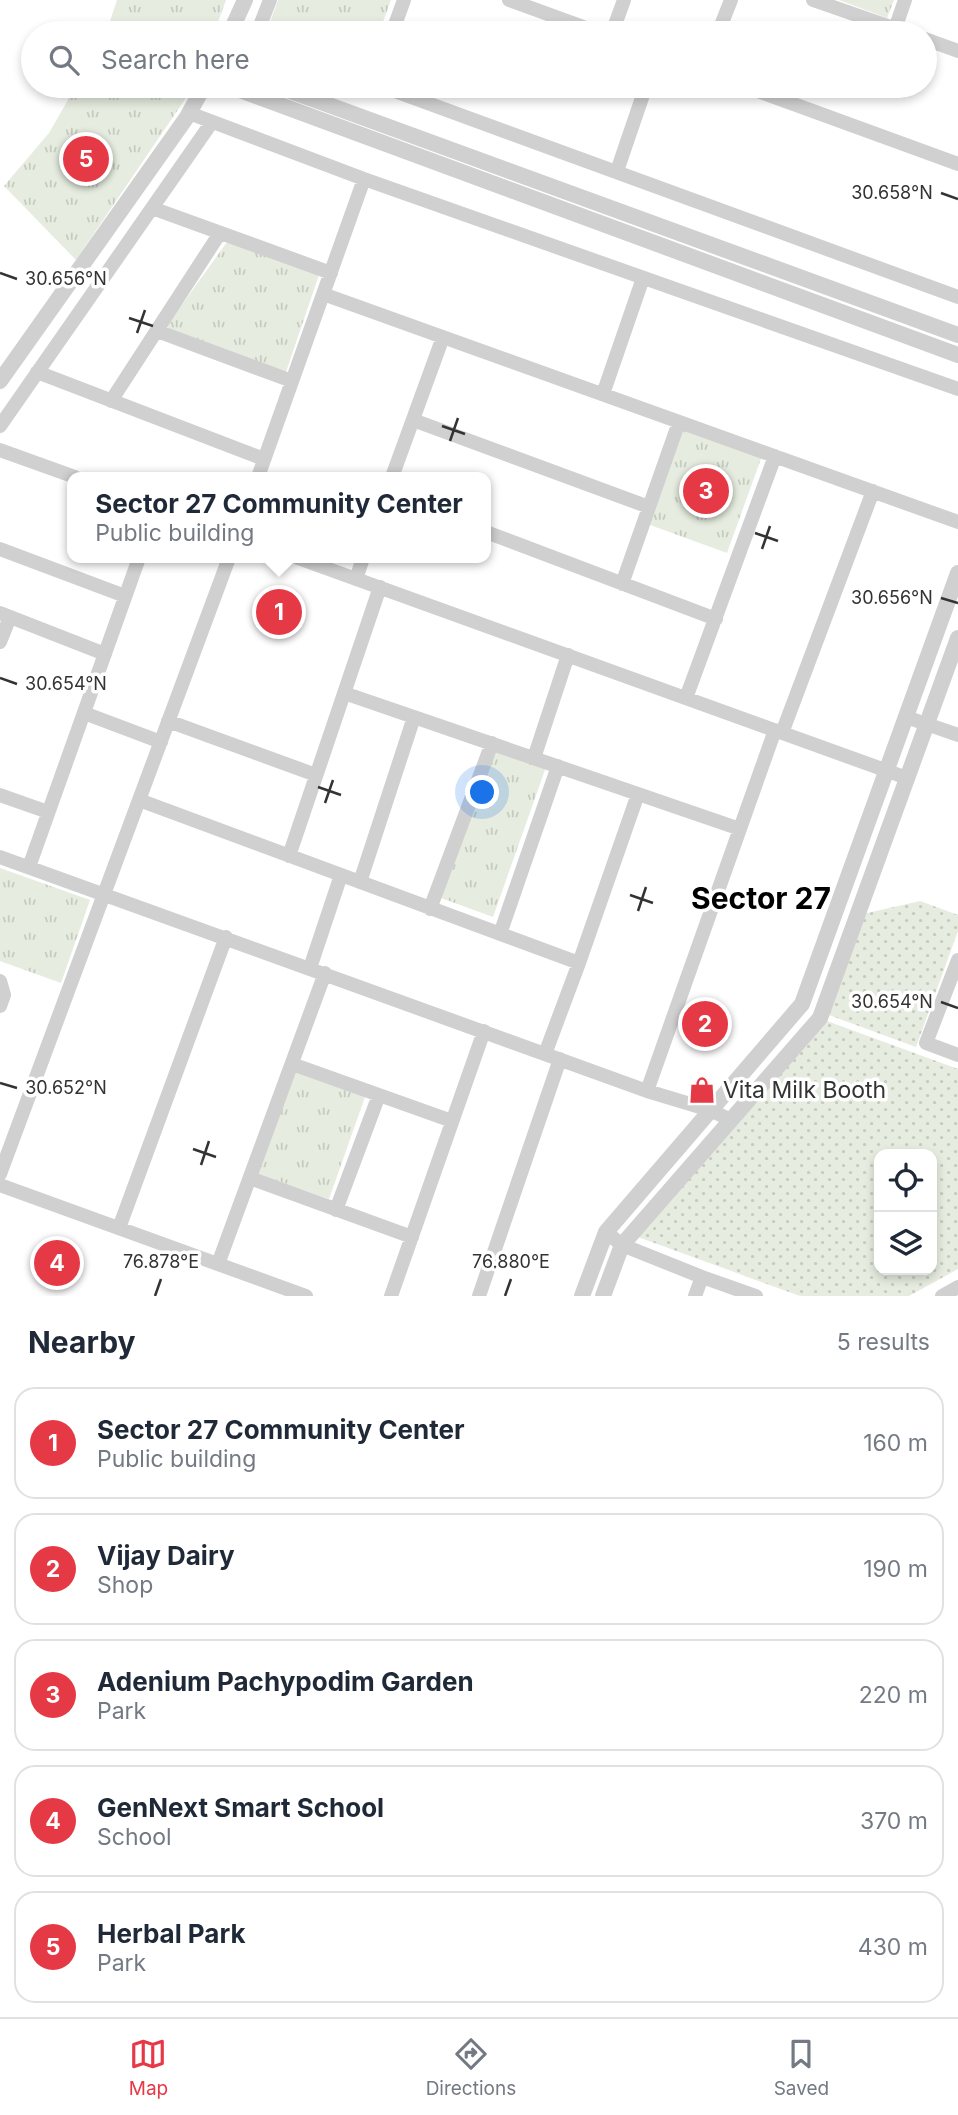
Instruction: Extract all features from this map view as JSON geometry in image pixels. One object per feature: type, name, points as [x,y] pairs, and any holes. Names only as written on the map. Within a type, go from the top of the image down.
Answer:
[{"type":"street","points":[[396,21],[404,0]]},
{"type":"street","points":[[509,0],[567,21]]},
{"type":"street","points":[[616,21],[624,0]]},
{"type":"street","points":[[723,21],[731,0]]},
{"type":"street","points":[[813,0],[873,21]]},
{"type":"street","points":[[902,21],[905,0]]},
{"type":"street","points":[[242,8],[258,12],[270,1]]},
{"type":"street","points":[[262,21],[270,1]]},
{"type":"street","points":[[937,43],[958,51]]},
{"type":"street","points":[[0,381],[197,98]]},
{"type":"street","points":[[262,98],[958,355]]},
{"type":"street","points":[[316,98],[958,335]]},
{"type":"street","points":[[414,98],[958,297]]},
{"type":"street","points":[[617,171],[642,98]]},
{"type":"street","points":[[777,98],[958,163]]},
{"type":"street","points":[[189,113],[365,179],[958,389]]},
{"type":"street","points":[[0,426],[212,122]]},
{"type":"street","points":[[260,472],[365,179]]},
{"type":"street","points":[[152,208],[331,273]]},
{"type":"street","points":[[111,401],[220,233]]},
{"type":"street","points":[[603,394],[643,278]]},
{"type":"street","points":[[323,294],[958,522]]},
{"type":"street","points":[[157,331],[292,381]]},
{"type":"street","points":[[395,472],[443,337]]},
{"type":"street","points":[[37,372],[264,460]]},
{"type":"street","points":[[413,421],[649,507]]},
{"type":"street","points":[[622,584],[679,422]]},
{"type":"street","points":[[0,450],[67,474]]},
{"type":"street","points":[[686,698],[775,456]]},
{"type":"street","points":[[647,1091],[740,829],[873,491]]},
{"type":"street","points":[[491,534],[716,619]]},
{"type":"street","points":[[0,549],[125,596]]},
{"type":"street","points":[[29,866],[137,563]]},
{"type":"street","points":[[0,1174],[227,563]]},
{"type":"street","points":[[312,563],[907,778]]},
{"type":"street","points":[[356,579],[361,563]]},
{"type":"street","points":[[582,1296],[606,1232],[802,1004],[958,573]]},
{"type":"street","points":[[289,856],[380,587]]},
{"type":"street","points":[[0,642],[5,615],[105,654]]},
{"type":"street","points":[[603,1296],[622,1245],[820,1018],[958,638]]},
{"type":"street","points":[[534,758],[568,655]]},
{"type":"street","points":[[344,692],[740,829]]},
{"type":"street","points":[[84,713],[160,742]]},
{"type":"street","points":[[360,882],[414,717]]},
{"type":"street","points":[[906,717],[958,735]]},
{"type":"street","points":[[168,721],[316,775]]},
{"type":"street","points":[[430,909],[492,743]]},
{"type":"street","points":[[500,934],[558,766]]},
{"type":"street","points":[[545,1054],[638,794]]},
{"type":"street","points":[[0,795],[48,812]]},
{"type":"street","points":[[139,800],[579,963]]},
{"type":"street","points":[[0,857],[647,1091],[710,1110],[731,1120]]},
{"type":"street","points":[[310,968],[341,875]]},
{"type":"street","points":[[119,1228],[226,937]]},
{"type":"street","points":[[958,960],[953,987],[926,1043],[958,1055]]},
{"type":"street","points":[[218,1264],[325,974]]},
{"type":"street","points":[[0,981],[4,995],[0,1006]]},
{"type":"street","points":[[391,1296],[484,1031]]},
{"type":"street","points":[[479,1296],[559,1059]]},
{"type":"street","points":[[292,1064],[452,1121]]},
{"type":"street","points":[[336,1210],[379,1095]]},
{"type":"street","points":[[250,1178],[412,1237]]},
{"type":"street","points":[[0,1185],[306,1296]]},
{"type":"street","points":[[606,1232],[622,1245],[702,1278],[756,1296]]},
{"type":"street","points":[[695,1296],[702,1278]]},
{"type":"street","points":[[942,1296],[958,1287]]},
{"type":"green space","points":[[117,0],[226,0],[218,21],[110,21]]},
{"type":"green space","points":[[278,0],[391,0],[383,21],[270,21]]},
{"type":"green space","points":[[839,0],[894,0],[887,18]]},
{"type":"green space","points":[[69,98],[186,98],[76,260],[4,186],[49,133]]},
{"type":"green space","points":[[227,242],[319,275],[286,372],[166,327]]},
{"type":"green space","points":[[684,429],[762,456],[727,553],[650,525]]},
{"type":"green space","points":[[494,748],[546,767],[493,917],[441,898]]},
{"type":"green space","points":[[0,868],[90,900],[61,983],[0,961]]},
{"type":"green space","points":[[920,901],[958,915],[958,931],[916,1047],[826,1014],[863,914]]},
{"type":"green space","points":[[827,1021],[958,1069],[958,1269],[909,1296],[800,1296],[638,1237]]},
{"type":"green space","points":[[292,1071],[365,1097],[329,1199],[256,1173]]},
{"type":"place","name":"Herbal Park","points":[[86,159]]},
{"type":"place","name":"Adenium Pachypodim Garden","points":[[706,491]]},
{"type":"place","name":"Sector 27 Community Center","points":[[279,612]]},
{"type":"place","name":"Vijay Dairy","points":[[705,1024]]},
{"type":"place","name":"Vita Milk Booth","points":[[702,1090]]},
{"type":"place","name":"GenNext Smart School","points":[[57,1263]]},
{"type":"district","name":"Sector 27","points":[[761,899]]}]
